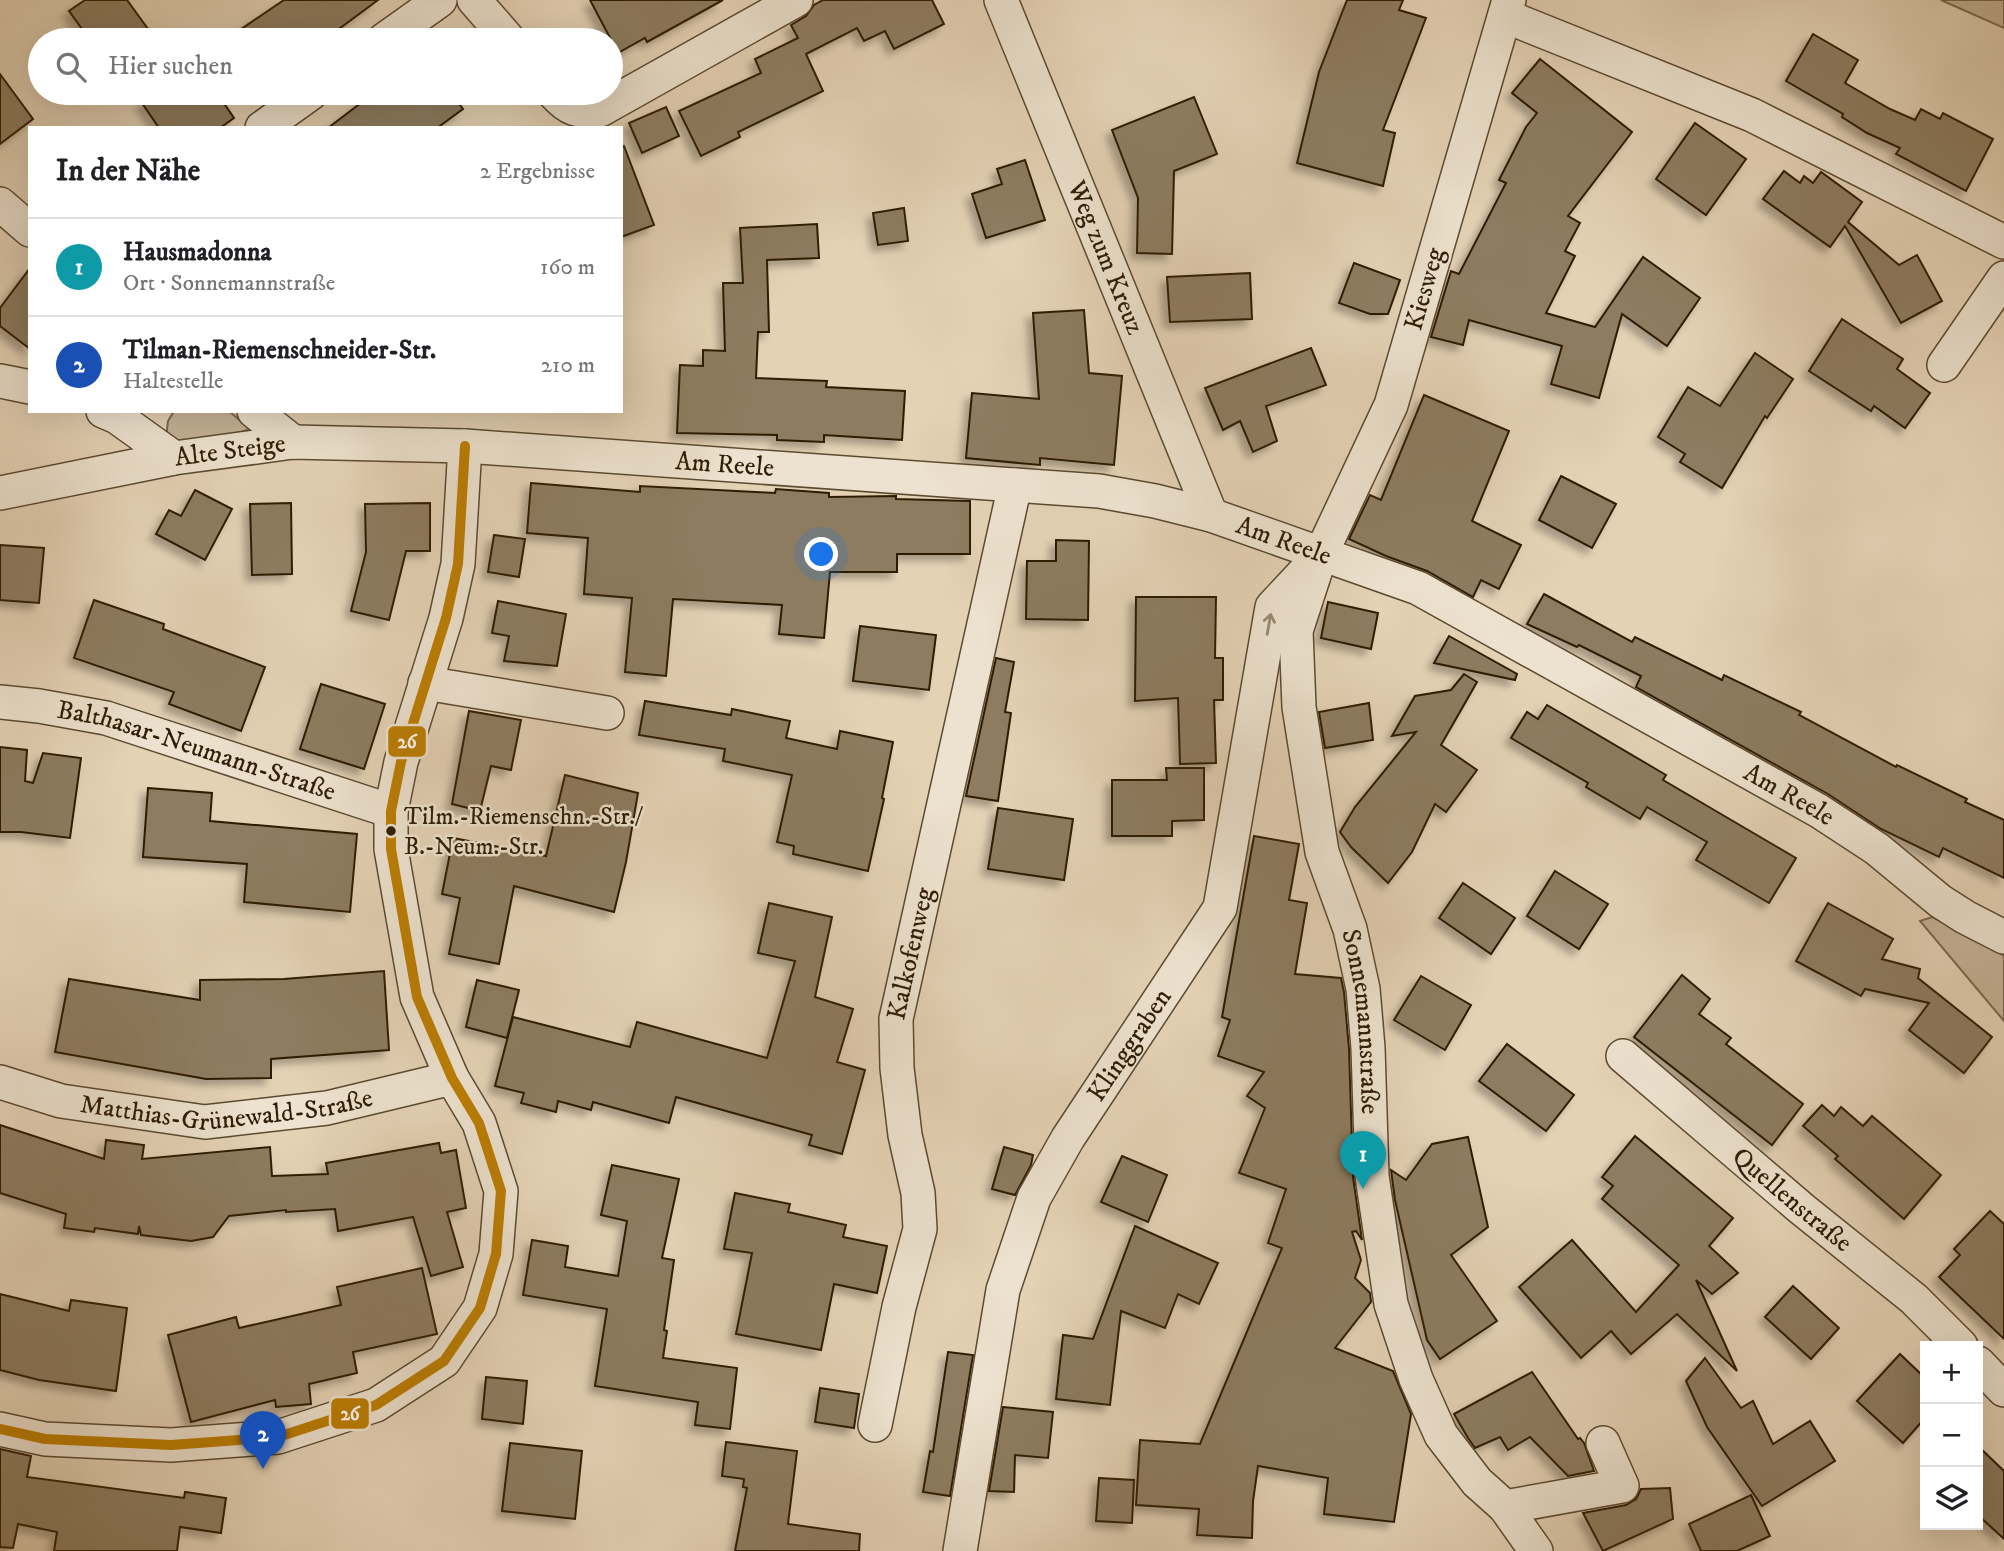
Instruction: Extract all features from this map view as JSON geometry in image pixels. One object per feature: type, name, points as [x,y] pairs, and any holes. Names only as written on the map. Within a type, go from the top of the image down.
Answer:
[{"type":"street","points":[[401,28],[440,0]]},
{"type":"street","points":[[474,0],[498,28]]},
{"type":"street","points":[[623,97],[796,0]]},
{"type":"street","name":"Weg zum Kreuz","points":[[1001,0],[1211,515]]},
{"type":"street","name":"Kiesweg","points":[[1321,554],[1391,405],[1507,8],[1752,115],[2004,242]]},
{"type":"street","points":[[265,126],[294,105]]},
{"type":"street","points":[[568,105],[579,112],[600,110],[609,105]]},
{"type":"street","points":[[0,204],[28,228]]},
{"type":"street","points":[[1944,365],[2004,278]]},
{"type":"street","points":[[0,381],[28,387]]},
{"type":"street","points":[[108,413],[174,458]]},
{"type":"street","points":[[257,413],[293,442]]},
{"type":"street","name":"Alte Steige","points":[[0,493],[174,458],[293,442],[465,446]]},
{"type":"street","points":[[0,1429],[45,1439],[171,1445],[278,1437],[376,1405],[444,1361],[480,1308],[496,1254],[501,1191],[479,1123],[452,1078],[416,997],[391,849],[391,811],[401,762],[446,618],[458,564],[465,446]]},
{"type":"street","name":"Am Reele","points":[[465,446],[1098,491],[1211,515],[1418,588],[1819,811],[1877,849],[1940,901],[2004,937]]},
{"type":"street","name":"Kalkofenweg","points":[[875,1425],[899,1307],[920,1229],[918,1193],[905,1135],[897,1068],[896,1019],[1015,485]]},
{"type":"street","name":"Klinggraben","points":[[960,1551],[1003,1290],[1034,1198],[1068,1138],[1220,908],[1272,607],[1321,554]]},
{"type":"street","name":"Sonnemannstraße","points":[[1321,554],[1296,631],[1299,707],[1322,852],[1350,929],[1363,989],[1368,1048],[1372,1176],[1391,1304],[1416,1379],[1441,1435],[1477,1482],[1505,1507],[1536,1551]]},
{"type":"street","points":[[425,683],[607,713]]},
{"type":"street","name":"Balthasar-Neumann-Straße","points":[[0,702],[106,718],[391,811]]},
{"type":"street","name":"Quellenstraße","points":[[1623,1056],[1802,1209],[1914,1299],[1956,1341]]},
{"type":"street","name":"Matthias-Grünewald-Straße","points":[[0,1082],[61,1101],[205,1122],[327,1108],[452,1078]]},
{"type":"street","points":[[1983,1368],[2004,1390]]},
{"type":"street","points":[[1505,1507],[1622,1486],[1602,1443]]},
{"type":"shaded area","points":[[1941,0],[2004,0],[2004,28]]},
{"type":"shaded area","points":[[173,413],[231,413],[250,429],[189,450],[166,438],[168,421]]},
{"type":"shaded area","points":[[1932,917],[1965,932],[2004,956],[2004,1021],[1920,921]]},
{"type":"building","points":[[85,0],[127,0],[147,28],[81,28],[69,11]]},
{"type":"building","points":[[284,0],[378,0],[340,28],[243,28]]},
{"type":"building","points":[[590,0],[723,0],[647,42],[645,38],[623,50],[623,28],[605,28]]},
{"type":"building","points":[[823,0],[932,0],[944,24],[894,49],[885,31],[864,41],[857,28],[806,54],[823,91],[738,132],[740,137],[701,156],[679,111],[761,73],[755,59],[798,38],[791,25],[806,16],[814,5]]},
{"type":"building","points":[[1347,0],[1403,0],[1399,10],[1426,18],[1383,130],[1395,133],[1383,186],[1297,163],[1319,72]]},
{"type":"building","points":[[1813,34],[1858,60],[1845,83],[1915,120],[1921,109],[1940,119],[1943,113],[1993,139],[1966,191],[1896,154],[1900,148],[1867,133],[1842,117],[1843,114],[1786,81]]},
{"type":"building","points":[[1540,59],[1632,132],[1568,216],[1580,223],[1565,251],[1575,256],[1546,313],[1595,327],[1643,257],[1700,298],[1667,346],[1622,314],[1599,398],[1551,384],[1562,346],[1469,320],[1463,345],[1431,337],[1451,271],[1459,274],[1506,183],[1499,180],[1526,127],[1537,113],[1512,93]]},
{"type":"building","points":[[0,74],[33,119],[0,144]]},
{"type":"building","points":[[1194,97],[1217,154],[1174,171],[1172,254],[1137,253],[1138,198],[1112,130]]},
{"type":"building","points":[[143,105],[225,105],[234,118],[223,126],[158,126]]},
{"type":"building","points":[[358,105],[460,105],[463,109],[440,126],[331,126]]},
{"type":"building","points":[[666,107],[679,136],[642,153],[629,123]]},
{"type":"building","points":[[1695,123],[1746,159],[1706,215],[1656,179]]},
{"type":"building","points":[[623,146],[654,225],[623,236]]},
{"type":"building","points":[[1025,160],[1045,220],[986,238],[972,194],[1002,184],[997,169]]},
{"type":"building","points":[[1784,171],[1800,183],[1804,176],[1813,183],[1821,172],[1862,202],[1848,222],[1899,265],[1917,255],[1942,301],[1901,323],[1845,226],[1830,247],[1763,199]]},
{"type":"building","points":[[904,208],[908,241],[878,245],[873,213]]},
{"type":"building","points":[[817,224],[819,258],[767,260],[769,332],[758,332],[756,378],[827,381],[826,387],[905,391],[902,440],[824,435],[824,442],[777,440],[777,435],[677,433],[680,365],[703,366],[703,350],[725,351],[723,283],[743,283],[740,228]]},
{"type":"building","points":[[1354,263],[1400,280],[1388,314],[1370,314],[1339,303]]},
{"type":"building","points":[[28,271],[28,347],[0,326],[0,308]]},
{"type":"building","points":[[1250,273],[1252,319],[1170,322],[1167,277]]},
{"type":"building","points":[[1084,310],[1089,373],[1122,376],[1114,465],[1040,458],[1040,465],[966,458],[972,393],[1039,399],[1033,313]]},
{"type":"building","points":[[1842,319],[1903,359],[1897,369],[1930,393],[1905,428],[1874,406],[1871,411],[1809,371]]},
{"type":"building","points":[[1311,348],[1326,385],[1266,406],[1277,441],[1253,452],[1240,421],[1223,430],[1205,388]]},
{"type":"building","points":[[1755,353],[1793,379],[1767,418],[1765,416],[1722,488],[1680,462],[1685,454],[1658,437],[1688,387],[1720,406]]},
{"type":"building","points":[[1424,395],[1509,431],[1472,521],[1521,545],[1499,589],[1481,580],[1473,597],[1427,571],[1349,539],[1370,495],[1381,500]]},
{"type":"building","points":[[1561,476],[1616,504],[1592,548],[1539,520]]},
{"type":"building","points":[[531,483],[640,492],[640,486],[775,493],[776,489],[829,493],[829,497],[896,496],[896,499],[970,501],[970,554],[897,554],[897,572],[830,572],[824,638],[779,634],[782,605],[673,599],[666,676],[625,672],[632,598],[584,594],[588,538],[527,533]]},
{"type":"building","points":[[195,490],[232,509],[205,560],[156,534],[169,510],[181,516]]},
{"type":"building","points":[[291,503],[292,574],[252,575],[250,504]]},
{"type":"building","points":[[430,503],[430,551],[406,551],[389,620],[351,611],[366,552],[365,504]]},
{"type":"building","points":[[494,535],[525,539],[519,577],[488,572]]},
{"type":"building","points":[[1056,540],[1089,541],[1088,620],[1026,619],[1027,561],[1056,561]]},
{"type":"building","points":[[0,545],[44,548],[39,603],[0,600]]},
{"type":"building","points":[[1544,594],[1632,642],[1635,637],[1722,680],[1724,675],[1801,712],[1799,715],[1896,767],[1897,765],[1967,799],[1965,802],[2004,820],[2004,878],[1943,848],[1939,857],[1881,829],[1828,794],[1636,687],[1641,676],[1579,645],[1577,647],[1527,624]]},
{"type":"building","points":[[1136,597],[1216,597],[1215,658],[1223,658],[1223,700],[1214,700],[1216,763],[1180,764],[1178,698],[1135,701]]},
{"type":"building","points":[[94,600],[164,624],[163,629],[265,667],[241,731],[169,704],[174,692],[74,658]]},
{"type":"building","points":[[498,601],[566,614],[557,666],[504,661],[509,636],[492,633]]},
{"type":"building","points":[[1328,602],[1378,613],[1371,649],[1321,638]]},
{"type":"building","points":[[860,626],[936,635],[929,690],[853,681]]},
{"type":"building","points":[[1449,636],[1517,674],[1515,680],[1434,663]]},
{"type":"building","points":[[996,658],[1014,662],[1005,712],[1011,713],[998,801],[966,796]]},
{"type":"building","points":[[1464,674],[1477,682],[1441,745],[1477,770],[1446,812],[1435,804],[1412,852],[1388,883],[1351,847],[1340,832],[1355,807],[1416,732],[1392,736],[1415,696],[1451,690]]},
{"type":"building","points":[[321,684],[385,704],[364,769],[300,749]]},
{"type":"building","points":[[645,701],[731,715],[732,709],[790,721],[786,738],[837,749],[840,731],[893,742],[868,871],[793,854],[794,846],[777,842],[792,775],[723,761],[725,749],[639,735]]},
{"type":"building","points":[[1369,703],[1373,740],[1325,748],[1319,712]]},
{"type":"building","points":[[1547,705],[1666,775],[1663,780],[1796,858],[1769,903],[1696,860],[1707,842],[1647,807],[1640,819],[1586,787],[1588,783],[1511,738],[1527,712],[1538,719]]},
{"type":"building","points":[[469,711],[521,720],[511,770],[491,766],[480,811],[452,804]]},
{"type":"building","points":[[0,747],[27,750],[25,781],[33,783],[43,753],[81,758],[70,838],[0,832]]},
{"type":"building","points":[[1166,768],[1204,768],[1204,820],[1172,821],[1172,836],[1112,836],[1112,780],[1167,780]]},
{"type":"building","points":[[565,775],[638,793],[614,912],[514,886],[499,964],[449,954],[460,898],[442,894],[453,838],[546,856]]},
{"type":"building","points":[[148,788],[212,793],[210,821],[357,834],[350,912],[244,902],[247,864],[143,857]]},
{"type":"building","points":[[998,808],[1073,819],[1064,880],[988,869]]},
{"type":"building","points":[[1254,836],[1299,844],[1289,900],[1307,903],[1295,974],[1341,978],[1344,992],[1349,1049],[1353,1177],[1362,1240],[1356,1231],[1352,1232],[1361,1260],[1355,1278],[1370,1293],[1371,1302],[1335,1348],[1393,1371],[1411,1414],[1394,1522],[1324,1514],[1328,1478],[1258,1466],[1252,1538],[1197,1535],[1199,1509],[1136,1505],[1140,1440],[1200,1444],[1282,1248],[1268,1243],[1286,1189],[1239,1173],[1265,1108],[1247,1096],[1264,1072],[1218,1056],[1230,1020],[1222,1017]]},
{"type":"building","points":[[1555,871],[1608,904],[1579,949],[1527,916]]},
{"type":"building","points":[[1463,883],[1515,918],[1491,954],[1439,918]]},
{"type":"building","points":[[769,903],[832,917],[815,997],[853,1009],[837,1062],[865,1070],[842,1154],[809,1145],[812,1135],[676,1097],[669,1123],[593,1102],[591,1110],[558,1101],[556,1112],[521,1103],[524,1093],[495,1086],[513,1017],[630,1047],[637,1022],[767,1058],[795,961],[758,953]]},
{"type":"building","points":[[1828,903],[1893,939],[1882,959],[1920,969],[1918,978],[1992,1037],[1964,1073],[1909,1030],[1929,1003],[1865,989],[1861,996],[1796,961]]},
{"type":"building","points":[[384,971],[389,1050],[271,1059],[271,1078],[206,1079],[55,1052],[69,979],[200,1000],[200,980],[284,979]]},
{"type":"building","points":[[1682,975],[1710,999],[1699,1014],[1731,1038],[1726,1044],[1803,1104],[1772,1145],[1634,1037]]},
{"type":"building","points":[[1421,976],[1471,1005],[1445,1050],[1394,1020]]},
{"type":"building","points":[[477,980],[519,990],[507,1038],[466,1027]]},
{"type":"building","points":[[1507,1044],[1574,1095],[1546,1131],[1479,1081]]},
{"type":"building","points":[[1822,1105],[1834,1116],[1841,1107],[1863,1126],[1872,1116],[1941,1175],[1904,1219],[1835,1159],[1838,1156],[1803,1126]]},
{"type":"building","points":[[0,1125],[104,1159],[106,1140],[144,1145],[142,1159],[270,1147],[272,1176],[328,1174],[326,1163],[439,1143],[441,1153],[456,1150],[466,1208],[447,1212],[463,1267],[431,1276],[413,1217],[338,1231],[335,1209],[286,1210],[229,1216],[213,1237],[191,1241],[141,1235],[139,1226],[138,1234],[95,1228],[94,1232],[64,1228],[66,1214],[0,1193]]},
{"type":"building","points":[[1635,1136],[1733,1218],[1709,1246],[1738,1273],[1712,1294],[1696,1280],[1737,1371],[1677,1314],[1631,1354],[1611,1331],[1581,1358],[1519,1287],[1572,1240],[1636,1312],[1679,1265],[1602,1199],[1613,1186],[1602,1177]]},
{"type":"building","points":[[1468,1137],[1488,1227],[1451,1255],[1497,1321],[1440,1359],[1427,1340],[1395,1200],[1391,1170],[1406,1180],[1432,1144]]},
{"type":"building","points":[[1004,1147],[1033,1155],[1031,1165],[1015,1195],[992,1189]]},
{"type":"building","points":[[1122,1156],[1167,1175],[1148,1222],[1101,1202]]},
{"type":"building","points":[[612,1165],[679,1179],[662,1258],[674,1260],[664,1330],[667,1331],[663,1358],[737,1368],[730,1429],[695,1425],[698,1402],[595,1386],[607,1309],[523,1295],[532,1240],[568,1246],[565,1267],[618,1276],[627,1221],[601,1215]]},
{"type":"building","points":[[735,1193],[790,1204],[788,1212],[846,1225],[843,1237],[887,1246],[877,1293],[834,1284],[821,1350],[736,1334],[752,1253],[724,1249]]},
{"type":"building","points":[[1990,1211],[2004,1224],[2004,1339],[1939,1277],[1960,1255],[1954,1249]]},
{"type":"building","points":[[1135,1226],[1218,1263],[1199,1304],[1178,1294],[1165,1328],[1121,1311],[1110,1405],[1056,1399],[1063,1335],[1093,1339]]},
{"type":"building","points":[[422,1268],[437,1334],[353,1352],[357,1373],[309,1384],[311,1404],[276,1407],[275,1400],[191,1422],[168,1335],[236,1317],[239,1328],[341,1305],[337,1287]]},
{"type":"building","points":[[1793,1286],[1839,1328],[1811,1359],[1765,1317]]},
{"type":"building","points":[[0,1294],[69,1311],[71,1300],[127,1308],[116,1391],[39,1380],[0,1370]]},
{"type":"building","points":[[948,1352],[973,1355],[950,1496],[923,1492],[930,1451],[933,1452]]},
{"type":"building","points":[[1900,1354],[1920,1373],[1920,1424],[1903,1443],[1857,1401]]},
{"type":"building","points":[[1705,1358],[1741,1408],[1753,1401],[1773,1444],[1810,1421],[1835,1461],[1762,1506],[1707,1427],[1686,1381]]},
{"type":"building","points":[[1532,1372],[1578,1439],[1584,1443],[1594,1471],[1568,1476],[1530,1437],[1508,1450],[1500,1437],[1475,1448],[1468,1438],[1454,1414]]},
{"type":"building","points":[[486,1377],[527,1381],[523,1424],[482,1419]]},
{"type":"building","points":[[820,1388],[859,1394],[854,1428],[815,1422]]},
{"type":"building","points":[[1003,1407],[1053,1412],[1048,1458],[1015,1455],[1014,1492],[989,1491]]},
{"type":"building","points":[[726,1442],[797,1451],[788,1524],[860,1534],[859,1551],[735,1551],[747,1488],[743,1487],[744,1479],[722,1476]]},
{"type":"building","points":[[510,1443],[582,1451],[575,1519],[502,1511]]},
{"type":"building","points":[[0,1449],[31,1456],[27,1477],[184,1498],[185,1492],[226,1498],[221,1533],[180,1527],[177,1551],[54,1551],[57,1532],[18,1524],[13,1548],[0,1547]]},
{"type":"building","points":[[1983,1451],[2004,1471],[2004,1539],[1983,1520]]},
{"type":"building","points":[[1099,1478],[1134,1480],[1132,1523],[1096,1521]]},
{"type":"building","points":[[1670,1488],[1673,1519],[1603,1551],[1583,1513],[1626,1505],[1636,1499],[1641,1489]]},
{"type":"building","points":[[1751,1495],[1770,1536],[1737,1551],[1701,1551],[1689,1524]]},
{"type":"transit line","name":"26","points":[[0,1429],[45,1439],[171,1445],[278,1437],[376,1405],[444,1361],[480,1308],[496,1254],[501,1191],[479,1123],[452,1078],[417,997],[391,849],[391,811],[401,762],[446,618],[458,564],[465,446]]},
{"type":"place","name":"Tilm.-Riemenschn.-Str./ B.-Neum.-Str.","points":[[391,831]]},
{"type":"place","name":"Hausmadonna","points":[[1363,1189]]},
{"type":"place","name":"Tilman-Riemenschneider-Str.","points":[[263,1469]]}]
